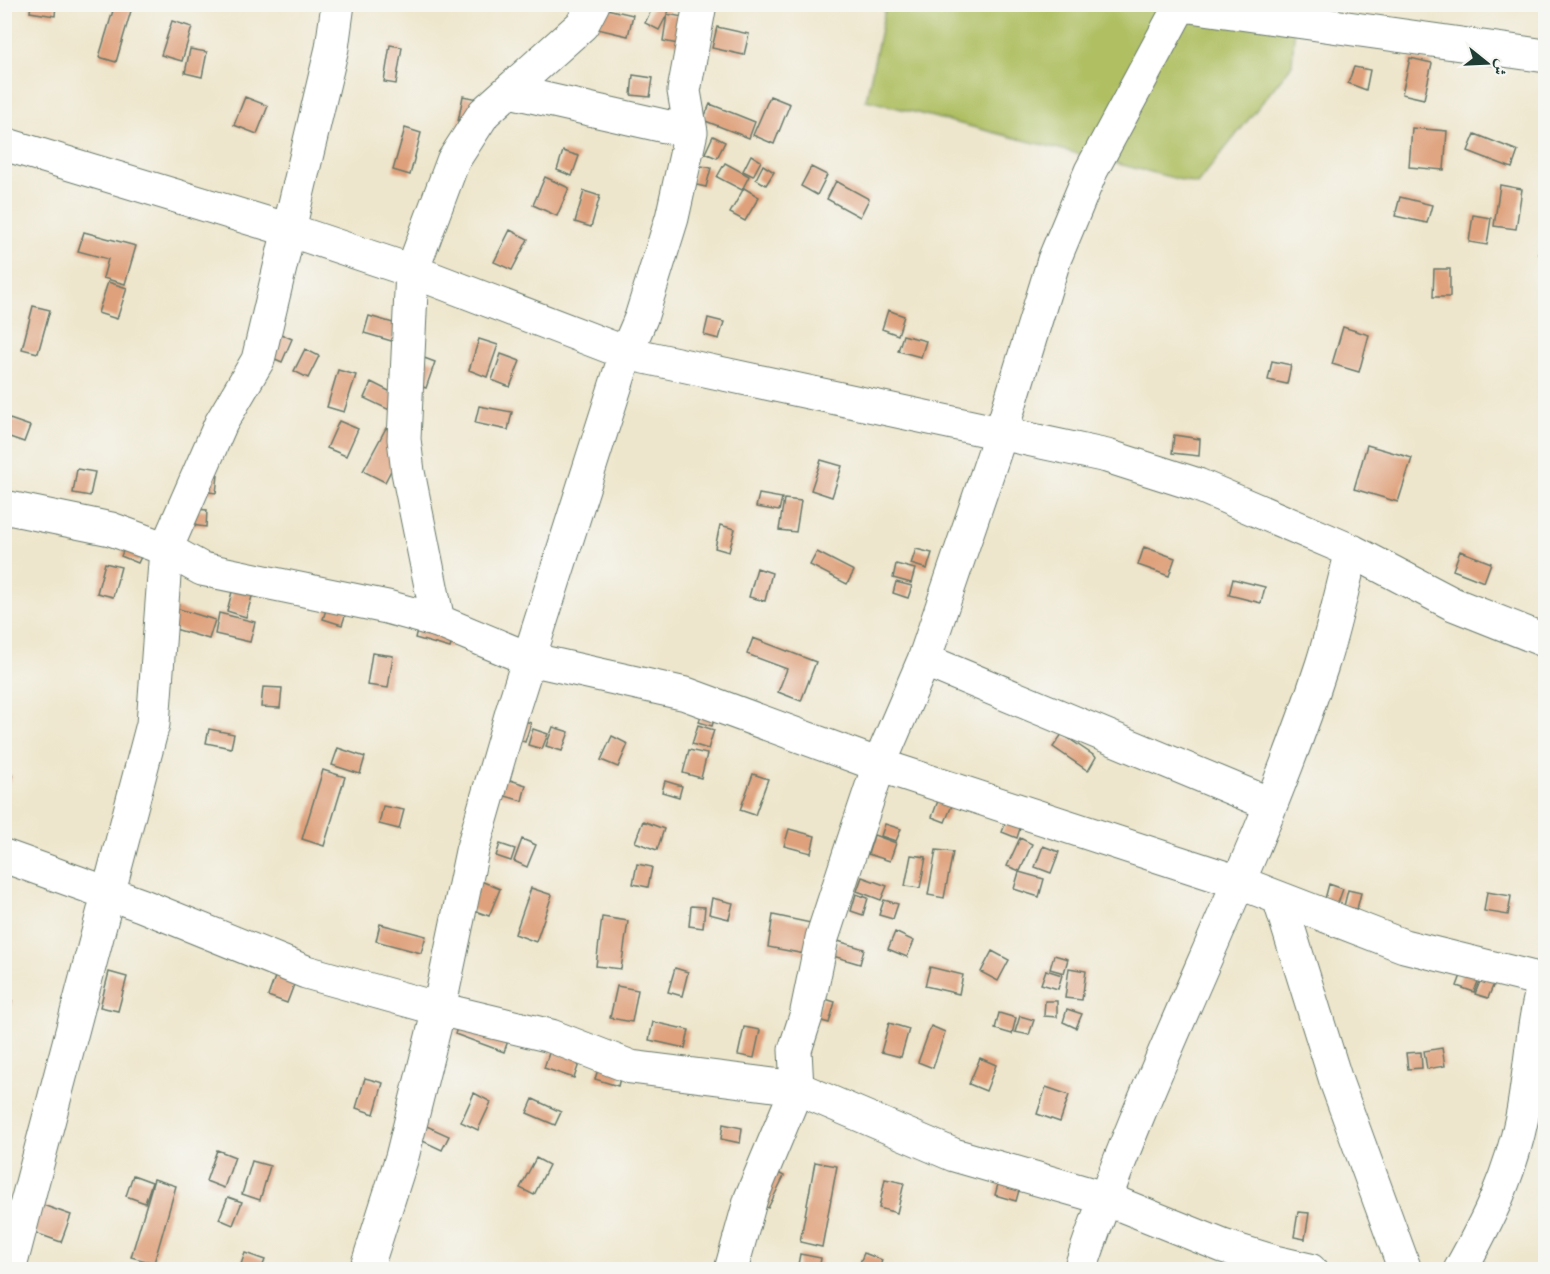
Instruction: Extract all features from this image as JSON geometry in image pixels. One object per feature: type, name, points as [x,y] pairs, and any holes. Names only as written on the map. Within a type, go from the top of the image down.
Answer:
[{"type":"street","points":[[17,1265],[107,893],[153,724],[166,549],[221,423],[258,360],[332,48],[338,4]]},
{"type":"street","points":[[438,621],[408,472],[404,439],[412,271],[453,161],[484,113],[582,25],[593,4]]},
{"type":"street","points":[[366,1269],[402,1157],[439,1009],[472,851],[529,659],[626,353],[642,318],[672,218],[691,132],[684,91],[700,4]]},
{"type":"street","points":[[731,1269],[751,1198],[797,1088],[795,1050],[806,1016],[822,938],[879,765],[924,660],[1001,433],[1054,260],[1091,171],[1179,5],[1545,56]]},
{"type":"street","points":[[509,91],[691,132]]},
{"type":"street","points":[[4,144],[289,230],[412,271],[626,353],[1107,456],[1198,485],[1352,551],[1453,604],[1545,641]]},
{"type":"street","points":[[4,507],[111,529],[166,549],[202,569],[387,607],[438,621],[529,659],[686,694],[879,765],[1238,882],[1404,946],[1545,979],[1522,1119],[1507,1172],[1495,1207],[1460,1269]]},
{"type":"street","points":[[1080,1269],[1104,1198],[1270,804],[1322,665],[1352,551]]},
{"type":"street","points":[[924,660],[1270,804]]},
{"type":"street","points":[[4,856],[107,893],[306,972],[439,1009],[551,1036],[631,1068],[797,1088],[954,1155],[1104,1198],[1223,1246],[1275,1262],[1310,1269]]},
{"type":"street","points":[[1279,898],[1337,1084],[1405,1269]]},
{"type":"green space","points":[[886,5],[1296,5],[1292,65],[1197,184],[866,100]]},
{"type":"building","points":[[31,4],[56,4],[55,16],[30,12]]},
{"type":"building","points":[[115,4],[133,4],[116,62],[99,57]]},
{"type":"building","points":[[654,4],[671,7],[659,30],[645,23]]},
{"type":"building","points":[[598,7],[633,15],[628,36],[593,28]]},
{"type":"building","points":[[667,14],[683,17],[678,44],[663,41]]},
{"type":"building","points":[[172,21],[192,27],[182,61],[161,55]]},
{"type":"building","points":[[717,27],[749,34],[744,55],[712,48]]},
{"type":"building","points":[[390,45],[402,47],[396,84],[384,82]]},
{"type":"building","points":[[190,49],[207,52],[202,77],[185,73]]},
{"type":"building","points":[[1410,58],[1432,63],[1424,99],[1402,94]]},
{"type":"building","points":[[1354,67],[1370,70],[1366,90],[1348,83]]},
{"type":"building","points":[[633,75],[653,78],[650,97],[631,95]]},
{"type":"building","points":[[463,96],[478,99],[457,127]]},
{"type":"building","points":[[770,96],[790,104],[774,144],[753,135]]},
{"type":"building","points":[[245,97],[268,106],[257,134],[234,125]]},
{"type":"building","points":[[710,104],[755,122],[749,138],[703,120]]},
{"type":"building","points":[[405,128],[421,133],[410,175],[393,170]]},
{"type":"building","points":[[1412,128],[1447,131],[1444,170],[1409,167]]},
{"type":"building","points":[[1475,134],[1518,151],[1512,168],[1468,151]]},
{"type":"building","points":[[713,136],[725,142],[717,158],[705,153]]},
{"type":"building","points":[[563,151],[579,156],[572,176],[557,170]]},
{"type":"building","points":[[751,155],[761,161],[753,176],[743,171]]},
{"type":"building","points":[[725,163],[749,176],[742,190],[717,177]]},
{"type":"building","points":[[697,165],[711,168],[706,187],[692,184]]},
{"type":"building","points":[[763,165],[774,172],[766,185],[756,179]]},
{"type":"building","points":[[811,167],[827,175],[817,195],[801,186]]},
{"type":"building","points":[[545,177],[569,188],[557,216],[533,205]]},
{"type":"building","points":[[836,181],[869,199],[860,217],[827,199]]},
{"type":"building","points":[[1500,185],[1522,189],[1516,229],[1494,226]]},
{"type":"building","points":[[744,188],[759,197],[745,221],[730,213]]},
{"type":"building","points":[[584,191],[600,196],[591,227],[575,222]]},
{"type":"building","points":[[1400,197],[1432,205],[1427,223],[1395,216]]},
{"type":"building","points":[[1473,215],[1491,218],[1487,245],[1469,242]]},
{"type":"building","points":[[1546,227],[1546,256],[1539,254]]},
{"type":"building","points":[[510,230],[528,239],[512,270],[494,262]]},
{"type":"building","points":[[84,232],[136,246],[125,284],[103,278],[108,259],[78,251]]},
{"type":"building","points":[[1434,269],[1450,269],[1450,297],[1433,297]]},
{"type":"building","points":[[108,282],[127,288],[117,319],[98,313]]},
{"type":"building","points":[[33,306],[50,310],[38,353],[22,349]]},
{"type":"building","points":[[888,310],[904,316],[898,335],[882,329]]},
{"type":"building","points":[[369,316],[400,325],[395,342],[364,333]]},
{"type":"building","points":[[708,318],[724,322],[719,339],[704,335]]},
{"type":"building","points":[[1343,327],[1369,335],[1359,372],[1332,364]]},
{"type":"building","points":[[274,331],[292,339],[282,362],[264,354]]},
{"type":"building","points":[[903,335],[926,341],[921,357],[898,351]]},
{"type":"building","points":[[479,339],[498,345],[487,377],[469,370]]},
{"type":"building","points":[[305,349],[319,356],[308,378],[294,371]]},
{"type":"building","points":[[400,349],[435,362],[426,388],[390,375]]},
{"type":"building","points":[[501,354],[520,361],[510,387],[492,380]]},
{"type":"building","points":[[1272,361],[1291,365],[1287,384],[1268,380]]},
{"type":"building","points":[[338,370],[356,375],[344,412],[327,407]]},
{"type":"building","points":[[371,382],[403,398],[396,413],[364,398]]},
{"type":"building","points":[[479,406],[512,412],[508,430],[475,423]]},
{"type":"building","points":[[4,417],[30,426],[24,442],[4,435]]},
{"type":"building","points":[[339,421],[358,429],[346,456],[327,448]]},
{"type":"building","points":[[386,428],[407,440],[385,482],[363,471]]},
{"type":"building","points":[[1174,435],[1200,439],[1199,456],[1172,453]]},
{"type":"building","points":[[1367,445],[1412,458],[1398,502],[1354,489]]},
{"type":"building","points":[[821,460],[842,466],[832,497],[811,490]]},
{"type":"building","points":[[77,469],[95,472],[90,496],[73,493]]},
{"type":"building","points":[[196,472],[218,475],[216,493],[194,490]]},
{"type":"building","points":[[759,494],[782,498],[779,511],[756,507]]},
{"type":"building","points":[[784,499],[801,501],[796,532],[779,530]]},
{"type":"building","points":[[186,508],[207,510],[206,527],[184,524]]},
{"type":"building","points":[[720,525],[735,529],[729,552],[715,548]]},
{"type":"building","points":[[130,534],[148,542],[138,563],[121,556]]},
{"type":"building","points":[[1144,547],[1175,558],[1169,576],[1138,565]]},
{"type":"building","points":[[916,549],[932,553],[927,569],[911,564]]},
{"type":"building","points":[[1460,551],[1491,563],[1484,582],[1453,570]]},
{"type":"building","points":[[817,552],[854,571],[847,584],[810,565]]},
{"type":"building","points":[[105,563],[121,567],[113,597],[97,593]]},
{"type":"building","points":[[896,564],[915,569],[911,583],[893,578]]},
{"type":"building","points":[[757,568],[772,573],[765,601],[749,597]]},
{"type":"building","points":[[1233,579],[1265,587],[1261,603],[1229,595]]},
{"type":"building","points":[[896,582],[912,586],[908,598],[893,593]]},
{"type":"building","points":[[233,588],[253,593],[246,617],[227,611]]},
{"type":"building","points":[[332,591],[351,598],[342,625],[323,619]]},
{"type":"building","points":[[163,604],[215,620],[209,639],[158,624]]},
{"type":"building","points":[[219,613],[255,622],[250,642],[215,634]]},
{"type":"building","points":[[419,621],[455,631],[450,648],[415,638]]},
{"type":"building","points":[[753,638],[816,662],[801,701],[778,692],[787,669],[747,654]]},
{"type":"building","points":[[372,653],[393,656],[388,688],[367,685]]},
{"type":"building","points":[[263,687],[282,688],[280,708],[261,707]]},
{"type":"building","points":[[703,709],[716,713],[712,726],[699,722]]},
{"type":"building","points":[[515,718],[531,723],[525,742],[510,737]]},
{"type":"building","points":[[698,725],[714,730],[708,749],[692,744]]},
{"type":"building","points":[[553,727],[569,732],[562,751],[546,746]]},
{"type":"building","points":[[209,729],[234,734],[231,748],[206,743]]},
{"type":"building","points":[[533,729],[548,734],[542,749],[528,745]]},
{"type":"building","points":[[1062,734],[1096,757],[1088,771],[1053,747]]},
{"type":"building","points":[[612,736],[628,744],[618,767],[601,760]]},
{"type":"building","points":[[338,748],[365,757],[360,774],[332,765]]},
{"type":"building","points":[[689,750],[707,754],[701,778],[683,773]]},
{"type":"building","points":[[323,770],[345,777],[324,846],[302,839]]},
{"type":"building","points":[[4,773],[12,776],[4,792]]},
{"type":"building","points":[[491,774],[526,785],[522,801],[486,790]]},
{"type":"building","points":[[753,774],[768,779],[755,815],[740,810]]},
{"type":"building","points":[[665,781],[682,786],[679,797],[662,792]]},
{"type":"building","points":[[939,798],[953,803],[945,822],[932,817]]},
{"type":"building","points":[[383,806],[404,810],[399,829],[379,824]]},
{"type":"building","points":[[1008,817],[1022,822],[1017,838],[1002,832]]},
{"type":"building","points":[[643,821],[664,829],[657,850],[635,842]]},
{"type":"building","points":[[885,824],[901,829],[896,841],[881,836]]},
{"type":"building","points":[[789,829],[815,836],[811,853],[784,846]]},
{"type":"building","points":[[874,835],[896,843],[890,861],[868,854]]},
{"type":"building","points":[[1020,838],[1032,844],[1020,871],[1007,866]]},
{"type":"building","points":[[522,839],[536,845],[527,867],[514,861]]},
{"type":"building","points":[[500,844],[515,849],[511,861],[496,856]]},
{"type":"building","points":[[1043,846],[1059,852],[1051,873],[1035,867]]},
{"type":"building","points":[[936,850],[953,852],[944,898],[928,895]]},
{"type":"building","points":[[911,855],[926,857],[920,888],[905,886]]},
{"type":"building","points":[[637,864],[652,867],[648,887],[633,884]]},
{"type":"building","points":[[1019,872],[1044,879],[1039,897],[1014,889]]},
{"type":"building","points":[[862,877],[887,886],[881,900],[857,891]]},
{"type":"building","points":[[481,881],[500,889],[489,916],[470,909]]},
{"type":"building","points":[[1329,884],[1343,889],[1338,903],[1325,899]]},
{"type":"building","points":[[531,888],[552,895],[536,942],[515,934]]},
{"type":"building","points":[[1348,890],[1361,893],[1357,909],[1344,906]]},
{"type":"building","points":[[1487,892],[1511,896],[1508,915],[1484,911]]},
{"type":"building","points":[[856,894],[868,898],[863,915],[851,911]]},
{"type":"building","points":[[712,898],[733,903],[729,919],[709,914]]},
{"type":"building","points":[[884,900],[898,904],[893,919],[879,915]]},
{"type":"building","points":[[691,906],[705,907],[703,928],[689,926]]},
{"type":"building","points":[[773,915],[811,923],[805,954],[768,947]]},
{"type":"building","points":[[602,917],[628,921],[621,969],[596,966]]},
{"type":"building","points":[[380,924],[426,936],[421,953],[376,941]]},
{"type":"building","points":[[895,932],[914,941],[907,957],[888,949]]},
{"type":"building","points":[[838,941],[864,949],[860,964],[833,956]]},
{"type":"building","points":[[992,951],[1009,960],[998,981],[981,972]]},
{"type":"building","points":[[1054,955],[1068,959],[1064,973],[1050,969]]},
{"type":"building","points":[[279,966],[298,974],[287,1003],[268,996]]},
{"type":"building","points":[[930,967],[963,975],[959,994],[925,986]]},
{"type":"building","points":[[675,968],[688,972],[682,996],[668,992]]},
{"type":"building","points":[[1069,968],[1086,971],[1082,1000],[1065,998]]},
{"type":"building","points":[[1046,970],[1062,975],[1058,989],[1041,984]]},
{"type":"building","points":[[1463,970],[1480,976],[1474,992],[1457,986]]},
{"type":"building","points":[[109,972],[127,977],[118,1011],[100,1007]]},
{"type":"building","points":[[1483,974],[1496,979],[1488,998],[1475,994]]},
{"type":"building","points":[[617,986],[638,990],[632,1022],[610,1018]]},
{"type":"building","points":[[822,998],[835,1002],[829,1023],[815,1019]]},
{"type":"building","points":[[4,999],[12,1001],[7,1016],[4,1015]]},
{"type":"building","points":[[1045,1001],[1057,1001],[1057,1017],[1044,1016]]},
{"type":"building","points":[[1067,1009],[1082,1014],[1076,1028],[1063,1022]]},
{"type":"building","points":[[999,1013],[1016,1018],[1012,1034],[995,1029]]},
{"type":"building","points":[[1020,1016],[1034,1020],[1029,1035],[1015,1032]]},
{"type":"building","points":[[461,1017],[510,1035],[504,1052],[455,1034]]},
{"type":"building","points":[[653,1022],[689,1030],[685,1048],[649,1040]]},
{"type":"building","points":[[889,1023],[909,1029],[901,1057],[881,1052]]},
{"type":"building","points":[[931,1026],[945,1032],[933,1068],[918,1062]]},
{"type":"building","points":[[744,1027],[760,1030],[754,1058],[738,1055]]},
{"type":"building","points":[[554,1038],[584,1049],[574,1078],[544,1068]]},
{"type":"building","points":[[1442,1048],[1445,1066],[1427,1069],[1424,1051]]},
{"type":"building","points":[[1421,1052],[1422,1068],[1408,1069],[1406,1053]]},
{"type":"building","points":[[603,1053],[625,1059],[618,1086],[595,1079]]},
{"type":"building","points":[[980,1058],[996,1065],[986,1091],[969,1084]]},
{"type":"building","points":[[365,1078],[383,1083],[374,1114],[356,1108]]},
{"type":"building","points":[[1046,1087],[1069,1095],[1060,1122],[1037,1114]]},
{"type":"building","points":[[474,1093],[491,1102],[478,1130],[461,1122]]},
{"type":"building","points":[[533,1099],[561,1112],[555,1125],[527,1113]]},
{"type":"building","points":[[420,1123],[449,1136],[442,1150],[414,1137]]},
{"type":"building","points":[[723,1124],[742,1128],[740,1143],[721,1139]]},
{"type":"building","points":[[217,1150],[235,1157],[224,1188],[206,1181]]},
{"type":"building","points":[[536,1158],[549,1165],[534,1195],[520,1188]]},
{"type":"building","points":[[252,1161],[270,1166],[260,1200],[242,1194]]},
{"type":"building","points":[[815,1162],[837,1166],[822,1247],[800,1242]]},
{"type":"building","points":[[767,1167],[784,1176],[768,1208],[751,1199]]},
{"type":"building","points":[[1002,1170],[1023,1176],[1016,1201],[995,1195]]},
{"type":"building","points":[[133,1175],[152,1182],[145,1203],[126,1196]]},
{"type":"building","points":[[154,1179],[176,1186],[154,1263],[131,1257]]},
{"type":"building","points":[[885,1179],[904,1183],[897,1213],[879,1208]]},
{"type":"building","points":[[228,1197],[242,1202],[233,1225],[219,1219]]},
{"type":"building","points":[[40,1204],[71,1215],[61,1242],[30,1231]]},
{"type":"building","points":[[1298,1212],[1309,1213],[1305,1239],[1294,1237]]},
{"type":"building","points":[[245,1253],[265,1260],[261,1270],[239,1270]]},
{"type":"building","points":[[864,1253],[882,1260],[879,1270],[857,1270]]},
{"type":"building","points":[[800,1254],[821,1258],[819,1270],[797,1270]]}]
